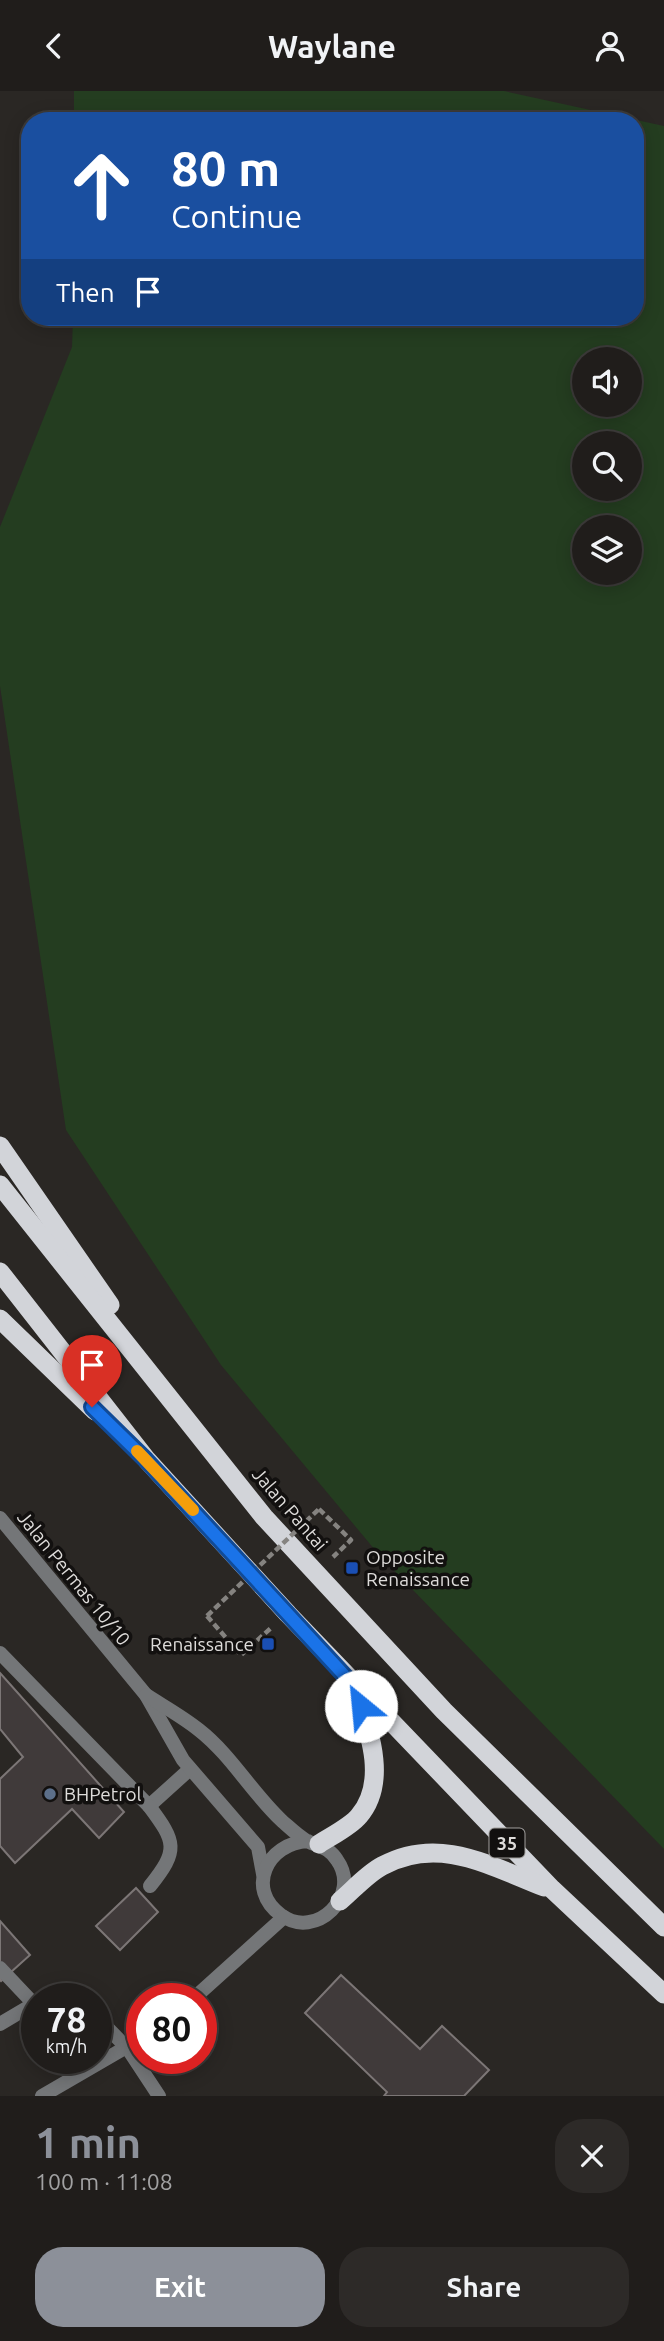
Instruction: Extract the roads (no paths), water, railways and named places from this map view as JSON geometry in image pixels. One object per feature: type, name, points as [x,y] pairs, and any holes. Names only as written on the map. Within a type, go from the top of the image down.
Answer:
[{"type":"highway","points":[[0,1146],[221,1463]]},
{"type":"highway","name":"Jalan Pantai","points":[[0,1185],[264,1517],[444,1711],[664,1927]]},
{"type":"highway","name":"35","points":[[0,1272],[146,1460],[355,1687],[552,1889],[664,1994]]},
{"type":"highway","points":[[0,1319],[146,1460]]},
{"type":"highway","points":[[314,1843],[359,1816],[373,1787],[373,1746],[355,1687]]},
{"type":"highway","points":[[340,1901],[382,1867],[421,1851],[463,1855],[552,1889]]},
{"type":"street","name":"Jalan Permas 10/10","points":[[1,1521],[146,1695],[190,1769],[258,1847],[264,1875]]},
{"type":"street","points":[[0,1653],[149,1806],[171,1838],[168,1863],[150,1886]]},
{"type":"street","name":"Jalan Permas 10/10","points":[[146,1695],[200,1731],[282,1821],[314,1843]]},
{"type":"street","points":[[149,1806],[190,1769]]},
{"type":"street","points":[[295,1842],[314,1843],[339,1861],[344,1875],[340,1901],[332,1911],[309,1922],[284,1917],[267,1899],[264,1875],[274,1853],[295,1842]]},
{"type":"street","points":[[211,1983],[284,1917]]},
{"type":"street","points":[[0,1968],[21,1987]]},
{"type":"street","points":[[0,2024],[21,2011]]},
{"type":"street","points":[[112,2032],[126,2047]]},
{"type":"street","points":[[43,2096],[126,2050]]},
{"type":"street","points":[[144,2074],[159,2096]]},
{"type":"place","name":"Opposite Renaissance","points":[[352,1568]]},
{"type":"place","name":"Renaissance","points":[[268,1644]]},
{"type":"place","name":"BHPetrol","points":[[50,1794]]}]
